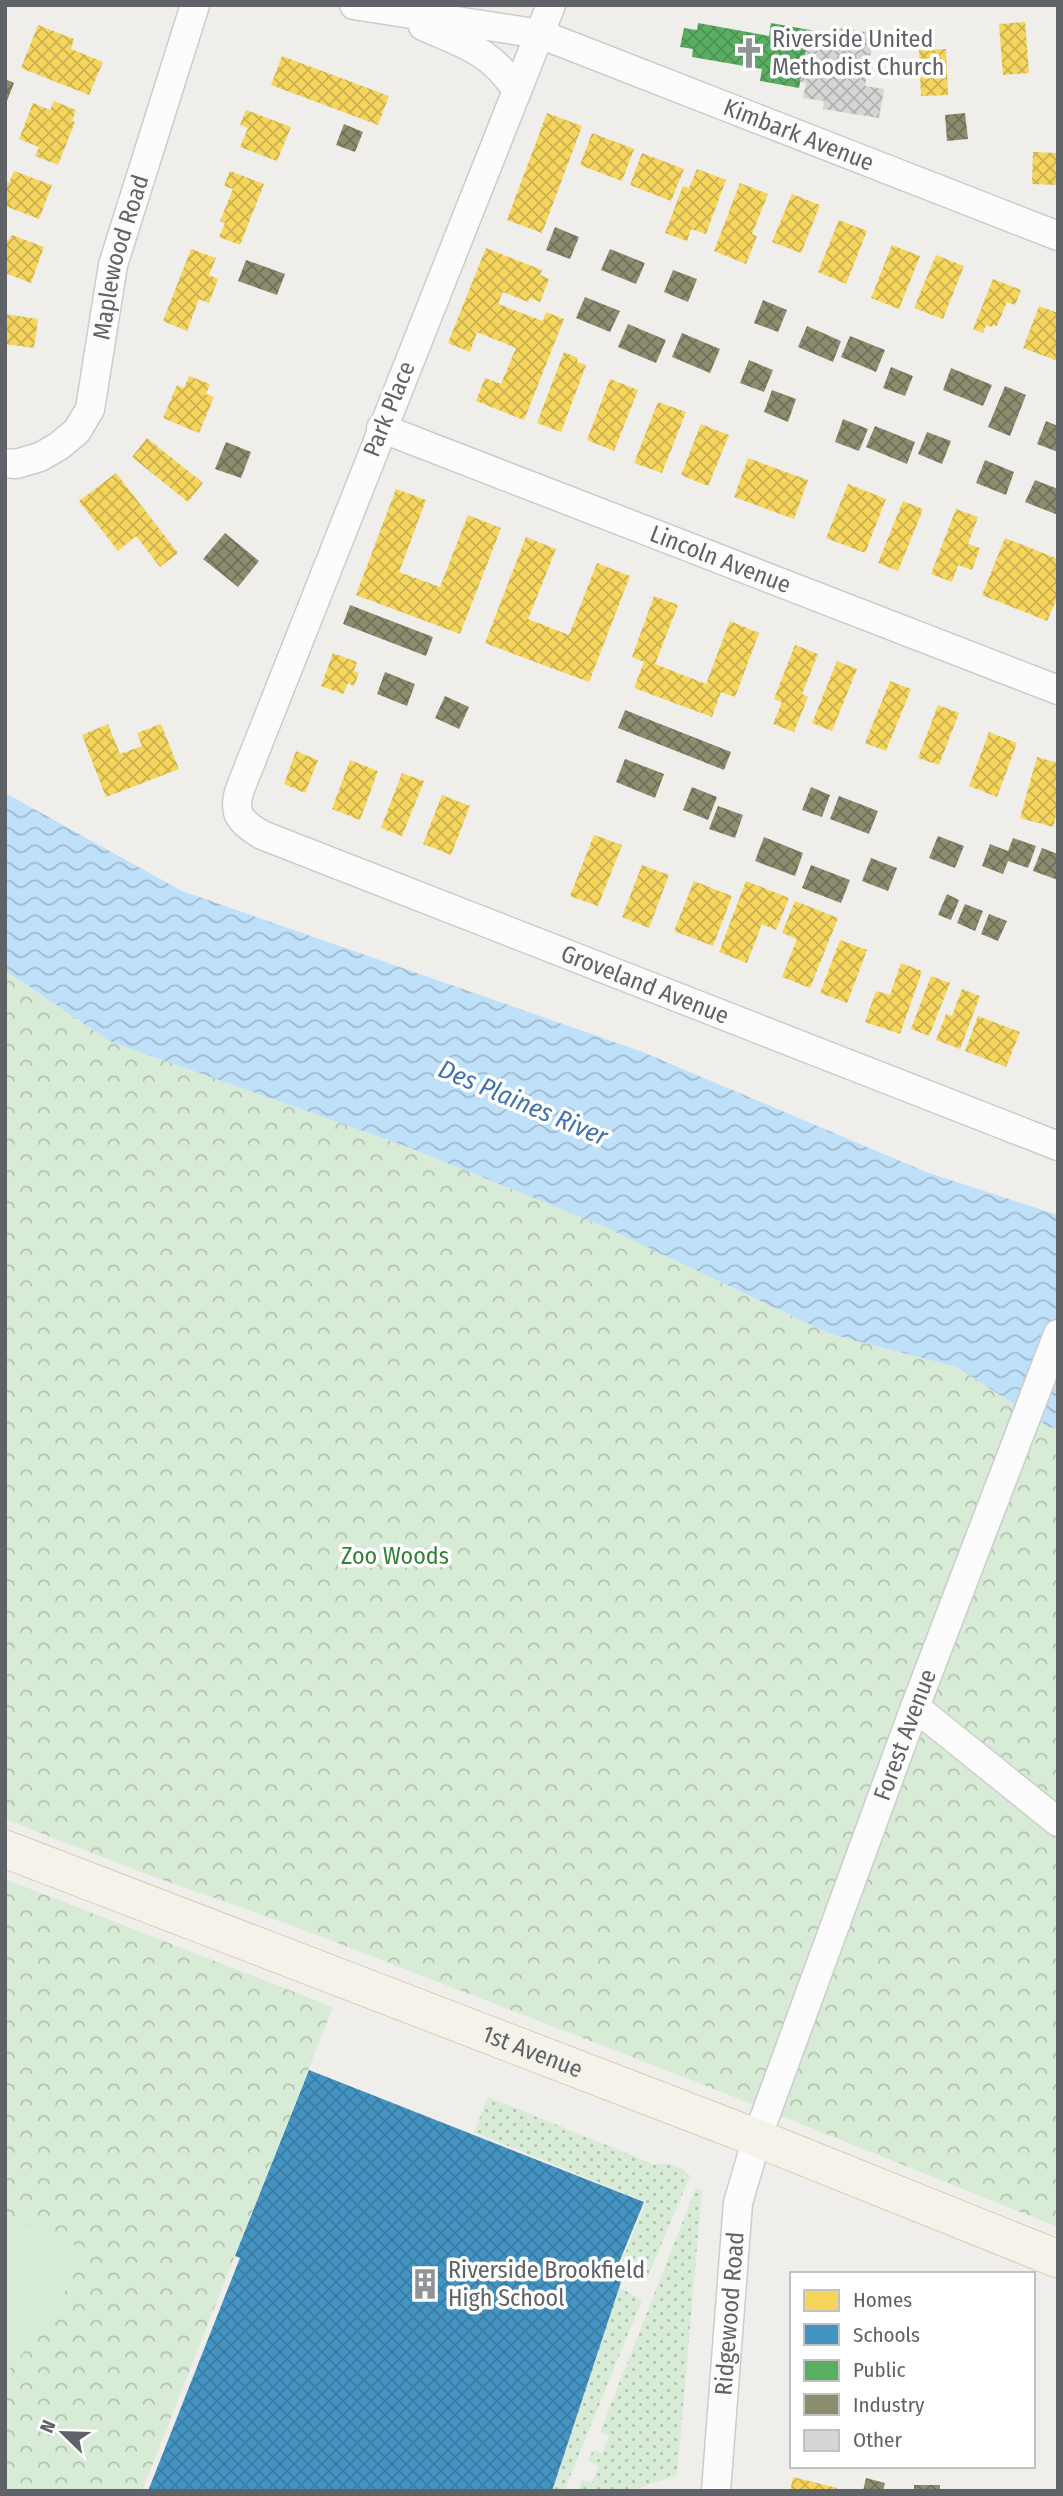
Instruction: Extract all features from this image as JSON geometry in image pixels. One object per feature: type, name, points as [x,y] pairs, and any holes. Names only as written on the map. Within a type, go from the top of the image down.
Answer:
[{"type":"main road","name":"1st Avenue","points":[[5,1849],[757,2137],[1058,2259]]},
{"type":"street","name":"Maplewood Road","points":[[5,463],[16,464],[40,457],[59,446],[77,430],[90,409],[113,265],[195,5]]},
{"type":"street","points":[[354,5],[385,10],[477,50],[497,64],[517,91]]},
{"type":"street","name":"Park Place","points":[[238,815],[238,794],[551,5]]},
{"type":"street","name":"Kimbark Avenue","points":[[385,10],[540,34],[1058,236]]},
{"type":"street","name":"Lincoln Avenue","points":[[382,428],[1058,690]]},
{"type":"street","name":"Groveland Avenue","points":[[238,815],[244,823],[262,835],[1058,1146]]},
{"type":"street","name":"Forest Avenue","points":[[757,2137],[915,1707],[1058,1334]]},
{"type":"street","points":[[915,1707],[1058,1822]]},
{"type":"street","name":"Ridgewood Road","points":[[716,2491],[738,2203],[757,2137]]},
{"type":"green space","name":"Zoo Woods","points":[[5,970],[109,1041],[408,1147],[605,1227],[830,1334],[957,1367],[1049,1427],[1058,1428],[1058,2227],[694,2081],[296,1927],[146,1874],[5,1819]]},
{"type":"green space","points":[[5,1879],[333,2007],[142,2491],[5,2491]]},
{"type":"green space","points":[[488,2097],[653,2164],[677,2167],[690,2176],[645,2283],[618,2270],[646,2202],[474,2132]]},
{"type":"green space","points":[[696,2188],[702,2190],[677,2475],[630,2491],[578,2491],[582,2480],[592,2483],[599,2466],[588,2461],[593,2450],[602,2453],[609,2436],[600,2432]]},
{"type":"green space","points":[[5,2216],[85,2249],[70,2283],[51,2315],[5,2374]]},
{"type":"green space","points":[[619,2287],[642,2300],[564,2491],[552,2491]]},
{"type":"water","name":"Des Plaines River","points":[[5,793],[182,891],[640,1051],[926,1172],[1058,1215],[1058,1428],[1049,1427],[957,1367],[830,1334],[605,1227],[408,1147],[109,1041],[5,970]]},
{"type":"building: Homes","points":[[1025,22],[1029,73],[1003,75],[999,24]]},
{"type":"building: Homes","points":[[38,25],[74,39],[71,49],[103,62],[89,95],[21,68]]},
{"type":"building: Homes","points":[[946,49],[948,95],[921,96],[919,50]]},
{"type":"building: Homes","points":[[282,56],[389,96],[378,125],[271,85]]},
{"type":"building: Homes","points":[[54,101],[76,110],[72,121],[75,122],[58,165],[35,156],[39,147],[19,139],[33,103],[50,110]]},
{"type":"building: Homes","points":[[246,110],[291,127],[277,161],[240,147],[248,128],[240,125]]},
{"type":"building: Homes","points":[[547,113],[582,126],[542,233],[507,220]]},
{"type":"building: Homes","points":[[592,133],[634,149],[622,181],[580,165]]},
{"type":"building: Homes","points":[[1033,152],[1058,153],[1058,185],[1032,184]]},
{"type":"building: Homes","points":[[642,153],[684,169],[671,201],[630,185]]},
{"type":"building: Homes","points":[[697,169],[726,180],[706,234],[691,229],[687,241],[665,233],[683,186],[689,188]]},
{"type":"building: Homes","points":[[14,171],[52,185],[39,219],[5,206],[5,181],[9,183]]},
{"type":"building: Homes","points":[[230,171],[264,184],[240,245],[219,237],[225,223],[220,221],[233,189],[224,186]]},
{"type":"building: Homes","points":[[740,183],[768,194],[752,234],[757,236],[746,264],[714,251]]},
{"type":"building: Homes","points":[[792,194],[820,205],[801,253],[772,242]]},
{"type":"building: Homes","points":[[839,220],[867,231],[846,284],[818,272]]},
{"type":"building: Homes","points":[[12,235],[44,247],[31,283],[5,273],[5,239],[8,240]]},
{"type":"building: Homes","points":[[892,245],[920,256],[899,309],[871,298]]},
{"type":"building: Homes","points":[[486,248],[542,270],[540,275],[549,279],[540,302],[530,298],[528,302],[503,292],[498,304],[543,321],[546,312],[564,319],[524,420],[476,401],[485,378],[501,384],[516,348],[477,332],[470,352],[448,343]]},
{"type":"building: Homes","points":[[191,249],[216,258],[209,275],[218,279],[209,303],[199,299],[187,331],[163,321]]},
{"type":"building: Homes","points":[[936,255],[964,266],[943,319],[914,308]]},
{"type":"building: Homes","points":[[993,279],[1021,290],[1015,305],[1007,302],[997,326],[986,325],[983,333],[973,329]]},
{"type":"building: Homes","points":[[1039,306],[1058,313],[1058,352],[1055,360],[1023,348]]},
{"type":"building: Homes","points":[[5,314],[38,319],[34,348],[5,344]]},
{"type":"building: Homes","points":[[564,352],[586,365],[561,432],[537,423]]},
{"type":"building: Homes","points":[[189,376],[210,384],[206,394],[214,397],[199,433],[163,418],[177,385],[184,388]]},
{"type":"building: Homes","points":[[610,379],[638,390],[614,451],[587,440]]},
{"type":"building: Homes","points":[[658,402],[686,412],[662,473],[634,463]]},
{"type":"building: Homes","points":[[701,424],[729,435],[708,486],[681,475]]},
{"type":"building: Homes","points":[[147,438],[203,483],[188,502],[132,457]]},
{"type":"building: Homes","points":[[748,458],[808,480],[794,519],[734,497]]},
{"type":"building: Homes","points":[[116,473],[178,553],[160,567],[136,536],[118,551],[79,501]]},
{"type":"building: Homes","points":[[848,484],[886,499],[865,553],[826,538]]},
{"type":"building: Homes","points":[[396,489],[426,500],[399,572],[440,587],[468,515],[501,528],[460,634],[356,595]]},
{"type":"building: Homes","points":[[903,501],[923,509],[898,571],[878,563]]},
{"type":"building: Homes","points":[[956,509],[978,517],[968,544],[980,548],[972,570],[958,565],[952,582],[931,574]]},
{"type":"building: Homes","points":[[526,537],[556,549],[528,619],[569,635],[597,563],[630,576],[589,682],[485,643]]},
{"type":"building: Homes","points":[[1005,538],[1058,559],[1058,596],[1047,621],[982,595]]},
{"type":"building: Homes","points":[[654,596],[678,605],[655,664],[706,684],[730,621],[759,633],[735,697],[721,692],[712,717],[634,688],[644,662],[632,657]]},
{"type":"building: Homes","points":[[795,645],[818,654],[802,694],[808,697],[794,732],[773,724],[782,702],[774,699]]},
{"type":"building: Homes","points":[[333,653],[357,662],[354,671],[359,673],[354,686],[348,683],[343,694],[321,686]]},
{"type":"building: Homes","points":[[837,661],[857,669],[832,731],[812,723]]},
{"type":"building: Homes","points":[[890,681],[911,689],[886,751],[865,743]]},
{"type":"building: Homes","points":[[938,705],[959,713],[939,765],[918,758]]},
{"type":"building: Homes","points":[[108,724],[120,754],[142,746],[137,733],[161,724],[179,769],[106,797],[82,735]]},
{"type":"building: Homes","points":[[989,732],[1017,743],[997,797],[969,786]]},
{"type":"building: Homes","points":[[296,751],[318,760],[305,793],[284,784]]},
{"type":"building: Homes","points":[[1037,757],[1058,763],[1058,808],[1053,827],[1020,818]]},
{"type":"building: Homes","points":[[350,760],[378,771],[360,820],[332,809]]},
{"type":"building: Homes","points":[[402,773],[424,781],[402,836],[381,828]]},
{"type":"building: Homes","points":[[442,795],[470,806],[451,855],[423,844]]},
{"type":"building: Homes","points":[[594,835],[622,845],[598,906],[570,896]]},
{"type":"building: Homes","points":[[642,865],[669,875],[649,928],[622,917]]},
{"type":"building: Homes","points":[[694,881],[732,896],[713,946],[674,931]]},
{"type":"building: Homes","points":[[746,881],[789,898],[776,930],[762,924],[747,963],[719,952]]},
{"type":"building: Homes","points":[[795,901],[838,918],[810,988],[782,977],[797,939],[782,933]]},
{"type":"building: Homes","points":[[840,940],[867,950],[847,1003],[820,993]]},
{"type":"building: Homes","points":[[901,963],[922,971],[900,1034],[865,1022],[876,991],[890,995]]},
{"type":"building: Homes","points":[[931,976],[950,983],[929,1036],[911,1029]]},
{"type":"building: Homes","points":[[962,989],[980,996],[960,1049],[936,1040],[946,1014],[952,1016]]},
{"type":"building: Homes","points":[[978,1016],[1020,1032],[1006,1067],[965,1051]]},
{"type":"building: Homes","points":[[793,2477],[837,2488],[836,2491],[790,2491]]},
{"type":"building: Schools","name":"Riverside Brookfield High School","points":[[309,2070],[644,2202],[616,2270],[624,2273],[552,2491],[148,2491],[240,2258],[235,2256]]},
{"type":"building: Public","name":"Riverside United Methodist Church","points":[[698,23],[769,36],[771,23],[810,30],[799,88],[760,81],[762,69],[692,57],[693,49],[680,47],[684,28],[697,30]]},
{"type":"building: Industry","points":[[5,79],[14,83],[5,106]]},
{"type":"building: Industry","points":[[965,113],[968,139],[947,141],[945,115]]},
{"type":"building: Industry","points":[[344,124],[363,132],[355,152],[336,145]]},
{"type":"building: Industry","points":[[555,227],[579,237],[570,259],[546,250]]},
{"type":"building: Industry","points":[[610,249],[645,263],[636,284],[601,270]]},
{"type":"building: Industry","points":[[246,260],[285,274],[277,295],[238,281]]},
{"type":"building: Industry","points":[[673,270],[697,279],[688,302],[664,292]]},
{"type":"building: Industry","points":[[585,297],[620,311],[610,332],[576,318]]},
{"type":"building: Industry","points":[[763,300],[787,310],[778,332],[754,323]]},
{"type":"building: Industry","points":[[628,324],[666,340],[656,363],[618,347]]},
{"type":"building: Industry","points":[[807,326],[841,341],[833,362],[798,347]]},
{"type":"building: Industry","points":[[682,333],[720,349],[710,373],[672,357]]},
{"type":"building: Industry","points":[[850,336],[885,350],[876,372],[841,357]]},
{"type":"building: Industry","points":[[749,360],[773,370],[764,392],[740,383]]},
{"type":"building: Industry","points":[[891,367],[913,376],[905,396],[883,388]]},
{"type":"building: Industry","points":[[951,368],[992,385],[983,406],[943,390]]},
{"type":"building: Industry","points":[[1005,386],[1026,395],[1010,436],[988,427]]},
{"type":"building: Industry","points":[[772,390],[796,399],[788,422],[764,412]]},
{"type":"building: Industry","points":[[843,419],[868,429],[859,451],[835,442]]},
{"type":"building: Industry","points":[[1046,421],[1058,426],[1058,452],[1037,444]]},
{"type":"building: Industry","points":[[875,426],[915,442],[907,464],[866,447]]},
{"type":"building: Industry","points":[[927,432],[951,441],[942,464],[918,454]]},
{"type":"building: Industry","points":[[226,442],[251,452],[241,478],[215,469]]},
{"type":"building: Industry","points":[[985,460],[1014,472],[1006,495],[976,483]]},
{"type":"building: Industry","points":[[1035,480],[1058,489],[1058,515],[1025,502]]},
{"type":"building: Industry","points":[[225,533],[259,561],[238,587],[203,559]]},
{"type":"building: Industry","points":[[350,605],[433,637],[426,656],[343,624]]},
{"type":"building: Industry","points":[[385,672],[415,684],[407,706],[377,694]]},
{"type":"building: Industry","points":[[445,696],[469,707],[459,729],[435,718]]},
{"type":"building: Industry","points":[[625,710],[731,752],[724,770],[618,728]]},
{"type":"building: Industry","points":[[625,759],[664,774],[655,798],[616,782]]},
{"type":"building: Industry","points":[[692,787],[717,797],[708,820],[683,810]]},
{"type":"building: Industry","points":[[811,787],[830,795],[822,817],[802,810]]},
{"type":"building: Industry","points":[[839,796],[878,811],[869,834],[830,819]]},
{"type":"building: Industry","points":[[718,806],[743,815],[735,838],[709,829]]},
{"type":"building: Industry","points":[[938,836],[964,846],[955,868],[929,858]]},
{"type":"building: Industry","points":[[764,837],[803,853],[795,876],[755,861]]},
{"type":"building: Industry","points":[[1013,838],[1036,846],[1028,868],[1008,861],[1003,874],[982,866],[990,844],[1008,851]]},
{"type":"building: Industry","points":[[1042,848],[1058,854],[1058,880],[1033,871]]},
{"type":"building: Industry","points":[[871,858],[897,868],[888,891],[862,881]]},
{"type":"building: Industry","points":[[811,865],[850,880],[841,903],[802,888]]},
{"type":"building: Industry","points":[[947,894],[959,900],[951,920],[938,915]]},
{"type":"building: Industry","points":[[965,904],[983,911],[975,931],[957,923]]},
{"type":"building: Industry","points":[[989,914],[1007,921],[998,941],[981,934]]},
{"type":"building: Industry","points":[[866,2478],[885,2483],[883,2491],[863,2491]]},
{"type":"building: Industry","points":[[914,2485],[940,2485],[940,2491],[914,2491]]},
{"type":"building: Other","points":[[838,28],[874,33],[865,86],[884,89],[879,118],[823,109],[824,101],[803,98],[806,83],[800,82],[810,30],[837,34]]},
{"type":"place","name":"Riverside United Methodist Church","points":[[749,53]]},
{"type":"place","name":"Riverside Brookfield High School","points":[[425,2284]]}]
